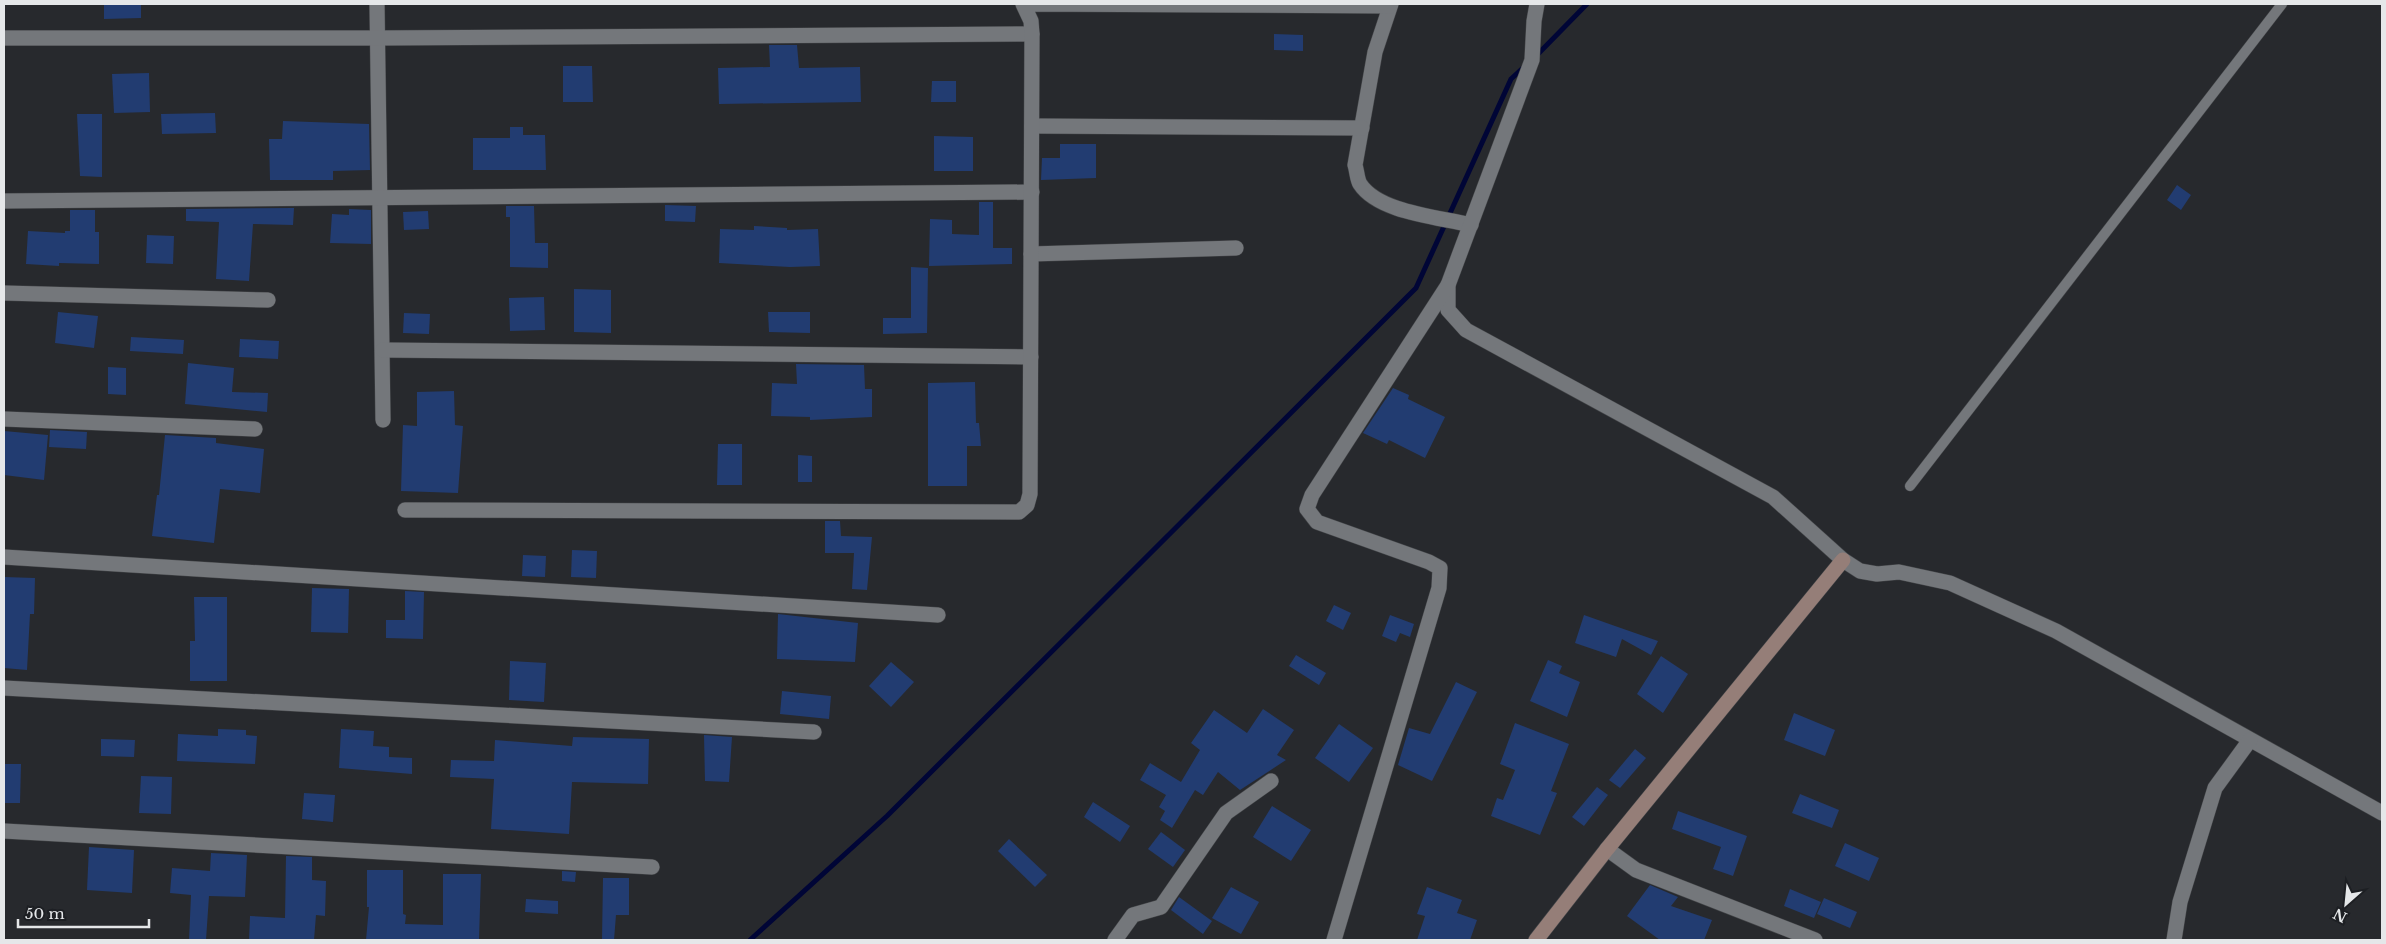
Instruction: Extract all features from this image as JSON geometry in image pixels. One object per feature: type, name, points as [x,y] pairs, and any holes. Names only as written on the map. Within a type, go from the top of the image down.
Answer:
[{"type":"street","points":[[377,4],[383,420]]},
{"type":"street","points":[[405,510],[1019,512],[1027,505],[1030,494],[1032,34],[1031,21],[1023,4],[1390,5],[1375,52],[1355,165],[1360,184],[1378,200],[1398,208],[1471,226]]},
{"type":"street","points":[[1334,940],[1438,588],[1440,568],[1429,562],[1316,522],[1307,509],[1312,495],[1448,285],[1532,60],[1537,4]]},
{"type":"street","points":[[4,38],[1032,34]]},
{"type":"street","points":[[1032,126],[1362,128]]},
{"type":"street","points":[[4,201],[1032,192]]},
{"type":"street","points":[[1031,254],[1236,248]]},
{"type":"street","points":[[1448,285],[1448,310],[1466,330],[1773,497],[1843,560],[1860,571],[1877,574],[1900,572],[1950,583],[2056,631],[2382,813]]},
{"type":"street","points":[[4,293],[268,300]]},
{"type":"street","points":[[383,350],[1031,357]]},
{"type":"street","points":[[4,419],[255,430]]},
{"type":"street","points":[[4,556],[938,615]]},
{"type":"street","points":[[1536,940],[1607,849],[1843,560]]},
{"type":"street","points":[[4,688],[814,732]]},
{"type":"street","points":[[2174,940],[2180,902],[2215,788],[2250,740]]},
{"type":"street","points":[[1115,940],[1133,916],[1161,907],[1226,813],[1270,781]]},
{"type":"street","points":[[4,831],[652,867]]},
{"type":"street","points":[[1607,849],[1636,870],[1815,940]]},
{"type":"lane","points":[[1910,486],[2282,4]]},
{"type":"building","points":[[104,4],[141,4],[141,18],[104,19]]},
{"type":"building","points":[[1274,34],[1303,35],[1303,51],[1274,50]]},
{"type":"building","points":[[769,45],[797,45],[799,68],[860,67],[861,102],[719,104],[718,68],[770,67]]},
{"type":"building","points":[[563,66],[592,66],[593,102],[563,102]]},
{"type":"building","points":[[149,73],[150,112],[114,113],[112,74]]},
{"type":"building","points":[[932,81],[956,81],[956,102],[931,102]]},
{"type":"building","points":[[215,113],[216,133],[162,134],[161,114]]},
{"type":"building","points":[[77,114],[102,114],[102,177],[80,176]]},
{"type":"building","points":[[283,121],[369,124],[370,170],[333,171],[333,180],[270,180],[269,139],[282,139]]},
{"type":"building","points":[[510,127],[523,127],[523,135],[545,135],[546,170],[473,170],[473,138],[510,138]]},
{"type":"building","points":[[934,136],[973,137],[973,171],[934,171]]},
{"type":"building","points":[[1060,144],[1096,144],[1096,178],[1041,180],[1042,158],[1060,158]]},
{"type":"building","points":[[2177,185],[2191,195],[2181,210],[2167,200]]},
{"type":"building","points":[[979,202],[993,202],[993,248],[1012,248],[1012,264],[929,266],[930,219],[952,220],[952,234],[979,235]]},
{"type":"building","points":[[665,205],[696,206],[695,222],[665,221]]},
{"type":"building","points":[[506,206],[534,206],[535,243],[548,243],[548,268],[510,267],[510,217],[506,217]]},
{"type":"building","points":[[294,208],[293,225],[253,224],[249,281],[216,279],[219,222],[186,221],[186,209]]},
{"type":"building","points":[[349,209],[371,210],[371,244],[330,243],[332,214],[349,215]]},
{"type":"building","points":[[70,210],[95,210],[95,232],[99,232],[99,264],[59,263],[59,266],[26,264],[28,231],[65,233],[65,231],[70,231]]},
{"type":"building","points":[[428,211],[429,229],[404,230],[403,212]]},
{"type":"building","points":[[754,226],[787,228],[787,230],[818,229],[820,266],[790,267],[719,263],[720,229],[754,230]]},
{"type":"building","points":[[147,235],[174,236],[173,264],[146,263]]},
{"type":"building","points":[[911,267],[928,268],[927,333],[883,334],[883,318],[911,318]]},
{"type":"building","points":[[574,289],[611,290],[611,333],[574,332]]},
{"type":"building","points":[[544,297],[545,330],[510,331],[509,298]]},
{"type":"building","points":[[58,312],[98,316],[94,348],[55,343]]},
{"type":"building","points":[[768,312],[810,312],[810,333],[769,332]]},
{"type":"building","points":[[404,313],[430,314],[429,334],[403,333]]},
{"type":"building","points":[[131,337],[184,340],[183,354],[130,351]]},
{"type":"building","points":[[240,339],[279,341],[278,359],[239,357]]},
{"type":"building","points":[[188,363],[234,368],[232,392],[268,393],[267,412],[185,404]]},
{"type":"building","points":[[796,364],[864,365],[865,389],[872,389],[872,417],[810,420],[810,417],[771,416],[772,383],[797,384]]},
{"type":"building","points":[[108,367],[126,368],[126,395],[108,394]]},
{"type":"building","points":[[975,382],[976,423],[979,423],[981,446],[967,446],[967,486],[928,486],[928,383]]},
{"type":"building","points":[[1393,388],[1409,395],[1408,399],[1445,417],[1425,458],[1389,440],[1387,444],[1363,433]]},
{"type":"building","points":[[454,391],[455,425],[463,426],[458,493],[401,491],[403,425],[417,426],[417,392]]},
{"type":"building","points":[[50,430],[87,432],[86,449],[49,447]]},
{"type":"building","points":[[4,431],[48,435],[44,480],[4,475]]},
{"type":"building","points":[[165,435],[216,438],[216,443],[264,449],[260,493],[220,489],[214,543],[152,536],[157,495],[159,495]]},
{"type":"building","points":[[718,444],[742,444],[742,485],[717,485]]},
{"type":"building","points":[[798,455],[812,456],[812,482],[798,482]]},
{"type":"building","points":[[825,521],[840,521],[841,536],[872,537],[867,590],[852,589],[854,553],[825,553]]},
{"type":"building","points":[[572,550],[597,551],[596,578],[571,577]]},
{"type":"building","points":[[523,555],[546,556],[545,577],[522,576]]},
{"type":"building","points":[[4,577],[35,578],[34,614],[30,614],[27,670],[4,668]]},
{"type":"building","points":[[312,588],[349,589],[348,633],[311,632]]},
{"type":"building","points":[[405,591],[424,592],[423,639],[386,638],[386,620],[405,620]]},
{"type":"building","points":[[194,597],[227,597],[227,681],[190,681],[190,641],[195,641]]},
{"type":"building","points":[[1334,605],[1351,613],[1343,630],[1326,621]]},
{"type":"building","points":[[778,614],[858,623],[855,662],[777,659]]},
{"type":"building","points":[[1390,615],[1414,624],[1410,637],[1400,633],[1396,642],[1382,636]]},
{"type":"building","points":[[1584,615],[1658,641],[1651,655],[1622,639],[1616,657],[1575,643]]},
{"type":"building","points":[[1296,655],[1326,673],[1319,685],[1289,666]]},
{"type":"building","points":[[1661,656],[1688,674],[1663,713],[1637,694]]},
{"type":"building","points":[[1548,660],[1562,666],[1559,673],[1580,682],[1567,717],[1530,701]]},
{"type":"building","points":[[510,661],[546,663],[544,702],[509,700]]},
{"type":"building","points":[[891,662],[914,682],[891,707],[869,686]]},
{"type":"building","points":[[1456,682],[1477,692],[1432,781],[1398,765],[1409,728],[1430,734]]},
{"type":"building","points":[[782,691],[831,696],[829,719],[780,714]]},
{"type":"building","points":[[1263,709],[1294,730],[1277,755],[1286,760],[1240,790],[1218,772],[1203,795],[1195,790],[1172,828],[1160,820],[1165,811],[1159,807],[1166,795],[1140,780],[1150,763],[1181,782],[1200,750],[1191,743],[1214,710],[1247,733]]},
{"type":"building","points":[[1794,713],[1835,730],[1825,756],[1784,740]]},
{"type":"building","points":[[1515,723],[1569,744],[1551,791],[1557,793],[1540,835],[1491,816],[1497,798],[1503,800],[1515,770],[1500,764]]},
{"type":"building","points":[[1339,724],[1373,748],[1349,782],[1315,758]]},
{"type":"building","points":[[218,729],[246,730],[246,735],[257,736],[255,764],[177,761],[178,734],[218,736]]},
{"type":"building","points":[[341,729],[374,731],[373,746],[389,747],[389,757],[412,758],[412,774],[339,768]]},
{"type":"building","points":[[704,735],[732,737],[729,782],[705,781]]},
{"type":"building","points":[[573,737],[649,739],[648,784],[572,782],[569,834],[491,829],[494,779],[450,777],[451,760],[494,761],[495,740],[572,746]]},
{"type":"building","points":[[101,739],[135,740],[134,757],[101,756]]},
{"type":"building","points":[[1635,749],[1646,758],[1620,788],[1609,780]]},
{"type":"building","points":[[4,764],[21,764],[20,803],[4,803]]},
{"type":"building","points":[[141,776],[172,777],[171,814],[139,813]]},
{"type":"building","points":[[1597,787],[1608,795],[1584,826],[1572,817]]},
{"type":"building","points":[[304,793],[335,795],[333,822],[302,819]]},
{"type":"building","points":[[1800,794],[1839,810],[1832,828],[1792,813]]},
{"type":"building","points":[[1093,802],[1130,826],[1120,842],[1084,817]]},
{"type":"building","points":[[1272,806],[1311,830],[1291,861],[1253,837]]},
{"type":"building","points":[[1678,811],[1747,836],[1733,876],[1713,869],[1721,847],[1672,829]]},
{"type":"building","points":[[1161,832],[1185,850],[1173,867],[1148,849]]},
{"type":"building","points":[[1009,839],[1047,875],[1035,887],[998,851]]},
{"type":"building","points":[[1845,843],[1879,858],[1869,881],[1835,866]]},
{"type":"building","points":[[89,847],[134,850],[132,893],[87,890]]},
{"type":"building","points":[[211,853],[247,855],[245,897],[209,896],[206,940],[189,940],[191,895],[170,893],[172,868],[210,871]]},
{"type":"building","points":[[286,856],[312,857],[312,880],[326,881],[325,916],[316,915],[314,940],[249,940],[250,916],[285,918]]},
{"type":"building","points":[[367,870],[403,870],[403,914],[406,915],[405,924],[443,925],[443,874],[481,874],[479,940],[366,940],[369,907],[367,907]]},
{"type":"building","points":[[562,871],[576,872],[575,882],[562,881]]},
{"type":"building","points":[[603,878],[629,878],[629,915],[616,915],[614,940],[602,940]]},
{"type":"building","points":[[1650,885],[1678,897],[1671,906],[1712,920],[1704,940],[1660,940],[1627,916]]},
{"type":"building","points":[[1231,887],[1259,902],[1241,934],[1212,918]]},
{"type":"building","points":[[1427,887],[1462,900],[1457,913],[1477,920],[1470,940],[1417,940],[1425,916],[1417,914]]},
{"type":"building","points":[[1790,889],[1821,902],[1814,918],[1784,906]]},
{"type":"building","points":[[1179,897],[1212,921],[1203,934],[1171,910]]},
{"type":"building","points":[[1824,898],[1857,912],[1850,928],[1817,914]]},
{"type":"building","points":[[526,899],[558,901],[558,914],[525,912]]},
{"type":"waterway","points":[[1537,55],[1587,4]]},
{"type":"waterway","points":[[750,940],[887,816],[1416,288],[1511,79],[1525,66]]}]
